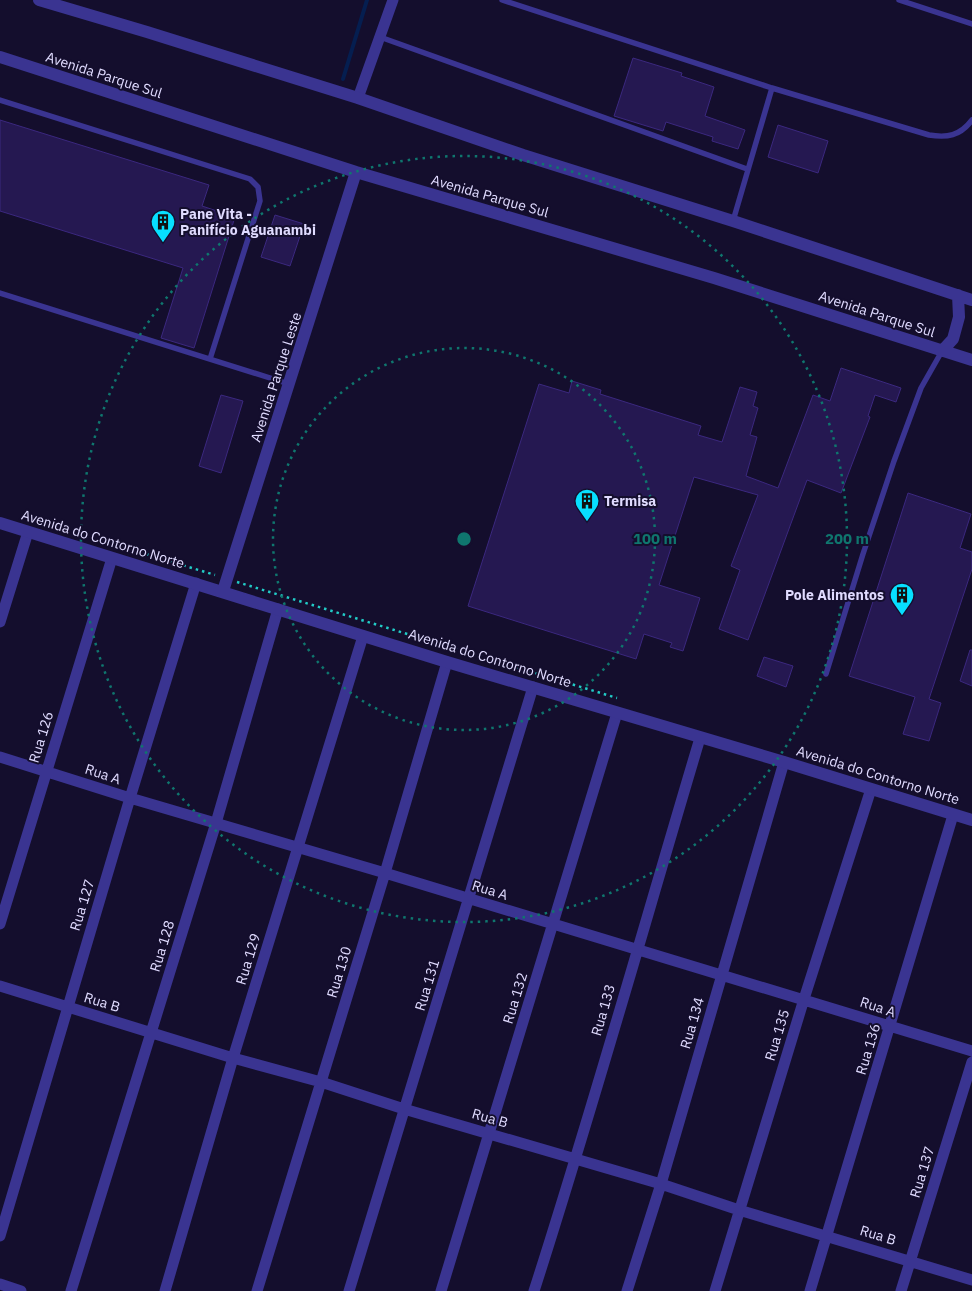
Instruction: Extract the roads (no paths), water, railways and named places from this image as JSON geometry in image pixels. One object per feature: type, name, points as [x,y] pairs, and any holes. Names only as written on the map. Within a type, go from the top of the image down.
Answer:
[{"type":"street","points":[[39,0],[358,98],[523,155],[733,221],[972,300]]},
{"type":"street","points":[[358,98],[393,0]]},
{"type":"street","name":"Avenida Parque Sul","points":[[0,57],[356,172],[714,278],[972,360]]},
{"type":"street","name":"Avenida Parque Leste","points":[[223,591],[356,172]]},
{"type":"street","points":[[942,351],[953,339],[959,317],[958,295]]},
{"type":"street","name":"Avenida do Contorno Norte","points":[[0,524],[223,591],[447,662],[972,820]]},
{"type":"street","points":[[0,622],[28,532]]},
{"type":"street","name":"Rua 126","points":[[0,924],[112,558]]},
{"type":"street","name":"Rua 127","points":[[0,1236],[196,583]]},
{"type":"street","name":"Rua 128","points":[[71,1291],[216,823],[278,609]]},
{"type":"street","name":"Rua 129","points":[[165,1291],[363,636]]},
{"type":"street","name":"Rua 130","points":[[257,1291],[385,873],[447,662]]},
{"type":"street","name":"Rua 131","points":[[349,1291],[533,687]]},
{"type":"street","name":"Rua 132","points":[[442,1291],[617,713]]},
{"type":"street","name":"Rua 133","points":[[534,1291],[576,1158],[700,738]]},
{"type":"street","name":"Rua A","points":[[0,757],[130,798],[385,873],[636,950],[722,974],[972,1051]]},
{"type":"street","name":"Rua 134","points":[[627,1291],[661,1184],[784,762]]},
{"type":"street","name":"Rua 135","points":[[715,1291],[804,999],[871,789]]},
{"type":"street","name":"Rua 136","points":[[810,1291],[953,815]]},
{"type":"street","name":"Rua B","points":[[0,986],[234,1058],[576,1158],[739,1210],[972,1280]]},
{"type":"street","name":"Rua 137","points":[[901,1291],[972,1062]]},
{"type":"street","points":[[0,1284],[22,1291]]},
{"type":"lane","points":[[502,0],[772,88],[935,136],[954,135],[966,128],[972,120]]},
{"type":"lane","points":[[899,0],[972,24]]},
{"type":"lane","points":[[380,37],[747,169]]},
{"type":"lane","points":[[733,221],[772,88]]},
{"type":"lane","points":[[0,100],[250,179],[258,187],[260,200],[210,359]]},
{"type":"lane","points":[[0,293],[289,384]]},
{"type":"lane","points":[[826,674],[894,461],[921,388],[942,351]]},
{"type":"waterway","points":[[343,79],[367,0]]},
{"type":"place","name":"Pane Vita - Panifício Aguanambi","points":[[163,243]]},
{"type":"place","name":"Termisa","points":[[587,522]]},
{"type":"place","name":"Pole Alimentos","points":[[902,616]]}]
